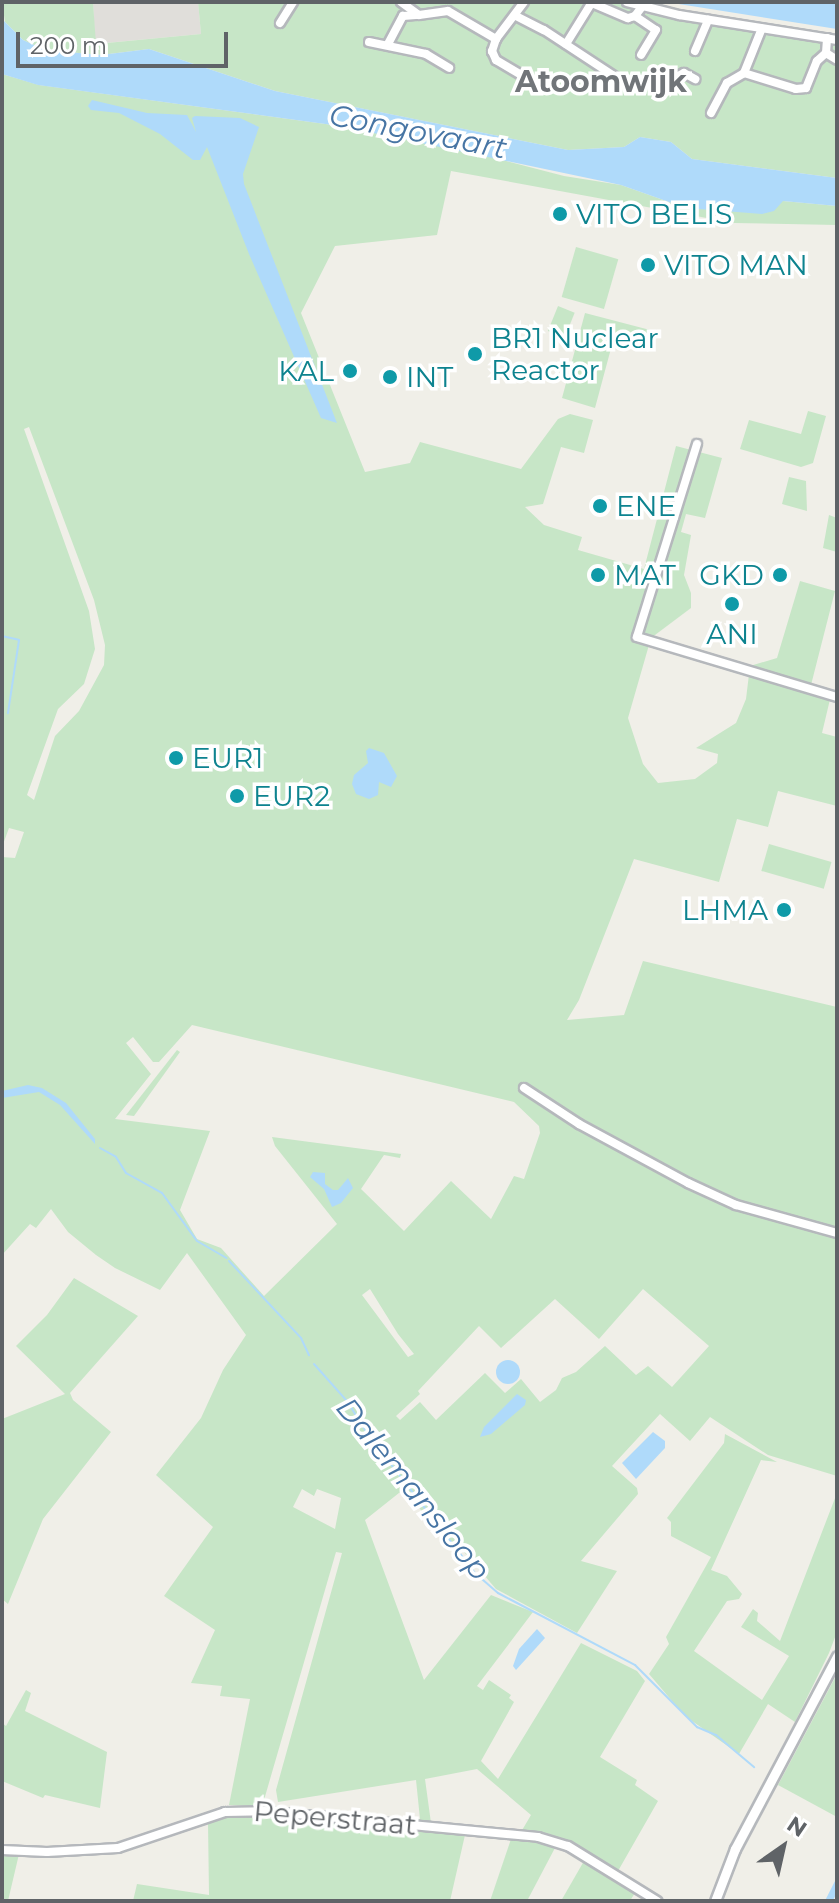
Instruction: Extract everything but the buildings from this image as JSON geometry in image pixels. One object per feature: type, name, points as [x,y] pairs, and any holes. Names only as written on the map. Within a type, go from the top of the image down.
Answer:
[{"type":"street","points":[[280,23],[293,2]]},
{"type":"street","points":[[401,2],[419,15]]},
{"type":"street","points":[[524,2],[496,39],[492,51],[496,60],[540,86]]},
{"type":"street","points":[[627,2],[656,30],[641,55]]},
{"type":"street","points":[[566,44],[592,3],[620,16],[638,12],[837,40]]},
{"type":"street","points":[[388,44],[403,16],[419,15],[443,6],[496,39]]},
{"type":"street","points":[[516,16],[617,78]]},
{"type":"street","points":[[695,51],[708,20]]},
{"type":"street","points":[[711,113],[727,83],[744,73],[762,28]]},
{"type":"street","points":[[744,73],[753,78],[803,89],[817,61],[826,53],[827,38]]},
{"type":"street","points":[[369,42],[388,44],[397,51],[433,56],[449,68]]},
{"type":"street","points":[[826,53],[837,60]]},
{"type":"street","points":[[674,78],[684,73],[688,62]]},
{"type":"street","points":[[684,73],[695,79]]},
{"type":"street","points":[[697,444],[637,637],[837,697]]},
{"type":"street","points":[[524,1088],[579,1124],[688,1183],[736,1205],[837,1233]]},
{"type":"street","points":[[715,1901],[735,1849],[837,1656]]},
{"type":"street","name":"Peperstraat","points":[[2,1850],[47,1852],[118,1848],[239,1809],[538,1837],[580,1853],[657,1901]]},
{"type":"shaded area","points":[[93,2],[198,2],[201,34],[95,44]]},
{"type":"green space","points":[[2,2],[93,2],[96,44],[201,34],[198,2],[620,2],[635,12],[837,44],[837,178],[692,159],[671,142],[640,137],[624,147],[568,150],[275,91],[149,49],[101,55],[45,50],[23,40],[5,22]]},
{"type":"green space","points":[[2,74],[39,85],[340,126],[456,148],[564,176],[621,185],[686,208],[783,201],[837,206],[837,225],[734,223],[451,171],[437,235],[335,246],[301,313],[365,472],[410,463],[420,442],[521,469],[558,419],[570,414],[593,420],[584,453],[561,447],[543,504],[525,507],[544,525],[582,537],[578,550],[644,569],[676,446],[722,458],[705,518],[686,514],[681,532],[691,535],[684,575],[691,593],[691,608],[651,638],[628,718],[643,764],[658,783],[695,779],[717,763],[718,754],[696,748],[736,723],[746,699],[750,666],[777,658],[800,581],[835,591],[811,685],[832,691],[822,733],[837,737],[837,806],[778,791],[768,827],[737,819],[719,882],[634,859],[579,1000],[567,1020],[624,1015],[643,961],[837,1007],[837,1476],[768,1455],[710,1417],[690,1441],[660,1414],[612,1466],[637,1488],[638,1494],[581,1561],[617,1571],[577,1633],[496,1589],[459,1546],[453,1550],[404,1489],[365,1520],[424,1680],[491,1595],[533,1612],[477,1686],[483,1690],[489,1680],[511,1695],[509,1698],[514,1702],[481,1761],[498,1779],[581,1643],[637,1671],[645,1681],[600,1757],[637,1780],[635,1785],[658,1801],[618,1871],[567,1842],[544,1834],[521,1832],[531,1815],[477,1769],[425,1779],[431,1823],[287,1810],[420,1819],[416,1780],[278,1802],[276,1790],[342,1553],[336,1552],[264,1800],[252,1806],[229,1805],[250,1699],[220,1696],[222,1686],[191,1683],[215,1630],[164,1596],[213,1527],[156,1475],[201,1418],[223,1370],[246,1335],[187,1253],[160,1290],[96,1255],[68,1232],[51,1209],[36,1228],[30,1224],[2,1255],[2,857],[15,858],[24,832],[9,828],[2,847]],"holes":[[[29,427],[94,600],[105,645],[104,665],[79,711],[55,736],[34,800],[27,795],[58,709],[84,684],[95,649],[89,611],[24,429]],[[192,1025],[514,1102],[539,1126],[540,1133],[524,1179],[514,1176],[491,1219],[451,1181],[404,1231],[361,1189],[384,1155],[400,1158],[401,1154],[272,1137],[275,1146],[337,1224],[264,1296],[221,1248],[197,1239],[180,1210],[210,1131],[115,1119],[151,1074],[126,1043],[133,1037],[153,1062],[159,1062]],[[370,1289],[414,1354],[408,1357],[362,1295]],[[643,1289],[709,1346],[672,1387],[648,1366],[636,1375],[605,1346],[576,1372],[562,1378],[556,1390],[540,1402],[521,1379],[505,1393],[485,1373],[436,1420],[420,1402],[400,1420],[396,1416],[420,1394],[418,1391],[479,1326],[501,1348],[555,1299],[599,1339]],[[302,1489],[314,1496],[317,1489],[341,1498],[335,1529],[293,1507]]]},
{"type":"green space","points":[[576,247],[618,259],[604,309],[562,297]]},
{"type":"green space","points":[[558,306],[575,313],[565,338],[548,331]]},
{"type":"green space","points":[[585,313],[650,330],[645,349],[613,341],[595,408],[562,398]]},
{"type":"green space","points":[[808,411],[826,416],[813,463],[801,467],[740,449],[749,420],[801,434]]},
{"type":"green space","points":[[789,477],[806,481],[807,511],[782,504]]},
{"type":"green space","points":[[829,515],[837,518],[837,552],[823,548]]},
{"type":"green space","points":[[769,844],[831,862],[824,889],[761,871]]},
{"type":"green space","points":[[177,1050],[180,1052],[134,1116],[126,1115]]},
{"type":"green space","points":[[74,1278],[138,1316],[70,1393],[73,1400],[111,1432],[43,1519],[8,1604],[2,1599],[2,1419],[65,1394],[16,1346],[47,1315]]},
{"type":"green space","points":[[725,1434],[777,1462],[761,1460],[711,1570],[727,1576],[742,1594],[739,1599],[727,1601],[694,1651],[762,1700],[789,1656],[741,1627],[753,1609],[758,1613],[757,1621],[780,1641],[837,1493],[837,1632],[795,1722],[768,1704],[739,1754],[685,1716],[649,1674],[669,1644],[666,1637],[711,1557],[671,1536],[671,1522],[667,1518],[724,1443]]},
{"type":"green space","points":[[837,1674],[837,1817],[778,1785]]},
{"type":"green space","points":[[26,1690],[31,1693],[25,1711],[107,1752],[100,1808],[45,1795],[43,1798],[2,1781],[2,1723],[6,1726]]},
{"type":"green space","points":[[230,1815],[465,1835],[450,1901],[133,1901],[137,1884],[209,1895],[208,1823]]},
{"type":"green space","points":[[511,1839],[556,1846],[527,1901],[490,1901]]},
{"type":"green space","points":[[2,1853],[19,1854],[8,1901],[2,1900]]},
{"type":"green space","points":[[584,1861],[636,1891],[630,1901],[561,1901]]},
{"type":"water","points":[[666,2],[837,2],[837,29]]},
{"type":"water","name":"Congovaart","points":[[2,19],[23,40],[45,50],[101,55],[149,49],[275,91],[568,150],[624,147],[640,137],[671,142],[692,159],[837,178],[837,206],[783,201],[774,211],[762,214],[686,208],[621,185],[340,126],[38,85],[2,74]]},
{"type":"water","points":[[92,100],[147,113],[187,115],[196,132],[192,118],[195,116],[240,118],[259,127],[243,174],[244,184],[337,423],[321,418],[249,254],[207,147],[200,160],[193,160],[160,134],[119,113],[91,110],[88,106]]},
{"type":"water","points":[[369,748],[384,753],[397,776],[391,787],[379,782],[378,795],[369,799],[356,794],[352,784],[354,775],[368,763],[366,751]]},
{"type":"water","points":[[28,1085],[42,1088],[66,1103],[95,1139],[95,1144],[60,1105],[39,1092],[2,1098],[2,1091]]},
{"type":"water","points":[[313,1172],[325,1173],[325,1184],[333,1190],[338,1190],[348,1178],[353,1188],[341,1203],[332,1207],[324,1189],[310,1177]]},
{"type":"water","points":[[503,1360],[513,1360],[520,1367],[520,1377],[513,1384],[503,1384],[496,1377],[496,1367]]},
{"type":"water","points":[[517,1394],[526,1400],[525,1405],[491,1434],[480,1437],[484,1427]]},
{"type":"water","points":[[653,1432],[665,1441],[665,1448],[636,1479],[622,1463]]},
{"type":"water","points":[[537,1629],[545,1638],[516,1670],[513,1666],[519,1649]]},
{"type":"waterway","points":[[2,636],[19,640],[8,713]]},
{"type":"waterway","name":"Dalemansloop","points":[[100,1148],[116,1157],[126,1173],[162,1193],[197,1241],[226,1258]]},
{"type":"waterway","name":"Dalemansloop","points":[[229,1261],[301,1338],[309,1355]]},
{"type":"waterway","name":"Dalemansloop","points":[[314,1364],[347,1401],[366,1432],[475,1573],[498,1593],[635,1665],[697,1727],[716,1735],[754,1767]]},
{"type":"waterway","points":[[828,1901],[837,1883]]},
{"type":"place","name":"VITO BELIS","points":[[560,214]]},
{"type":"place","name":"VITO MAN","points":[[648,265]]},
{"type":"place","name":"BR1 Nuclear Reactor","points":[[475,354]]},
{"type":"place","name":"KAL","points":[[350,371]]},
{"type":"place","name":"INT","points":[[390,377]]},
{"type":"place","name":"ENE","points":[[600,506]]},
{"type":"place","name":"MAT","points":[[598,575]]},
{"type":"place","name":"GKD","points":[[780,575]]},
{"type":"place","name":"ANI","points":[[732,604]]},
{"type":"place","name":"EUR1","points":[[176,758]]},
{"type":"place","name":"EUR2","points":[[237,796]]},
{"type":"place","name":"LHMA","points":[[784,910]]},
{"type":"district","name":"Atoomwijk","points":[[601,82]]}]
